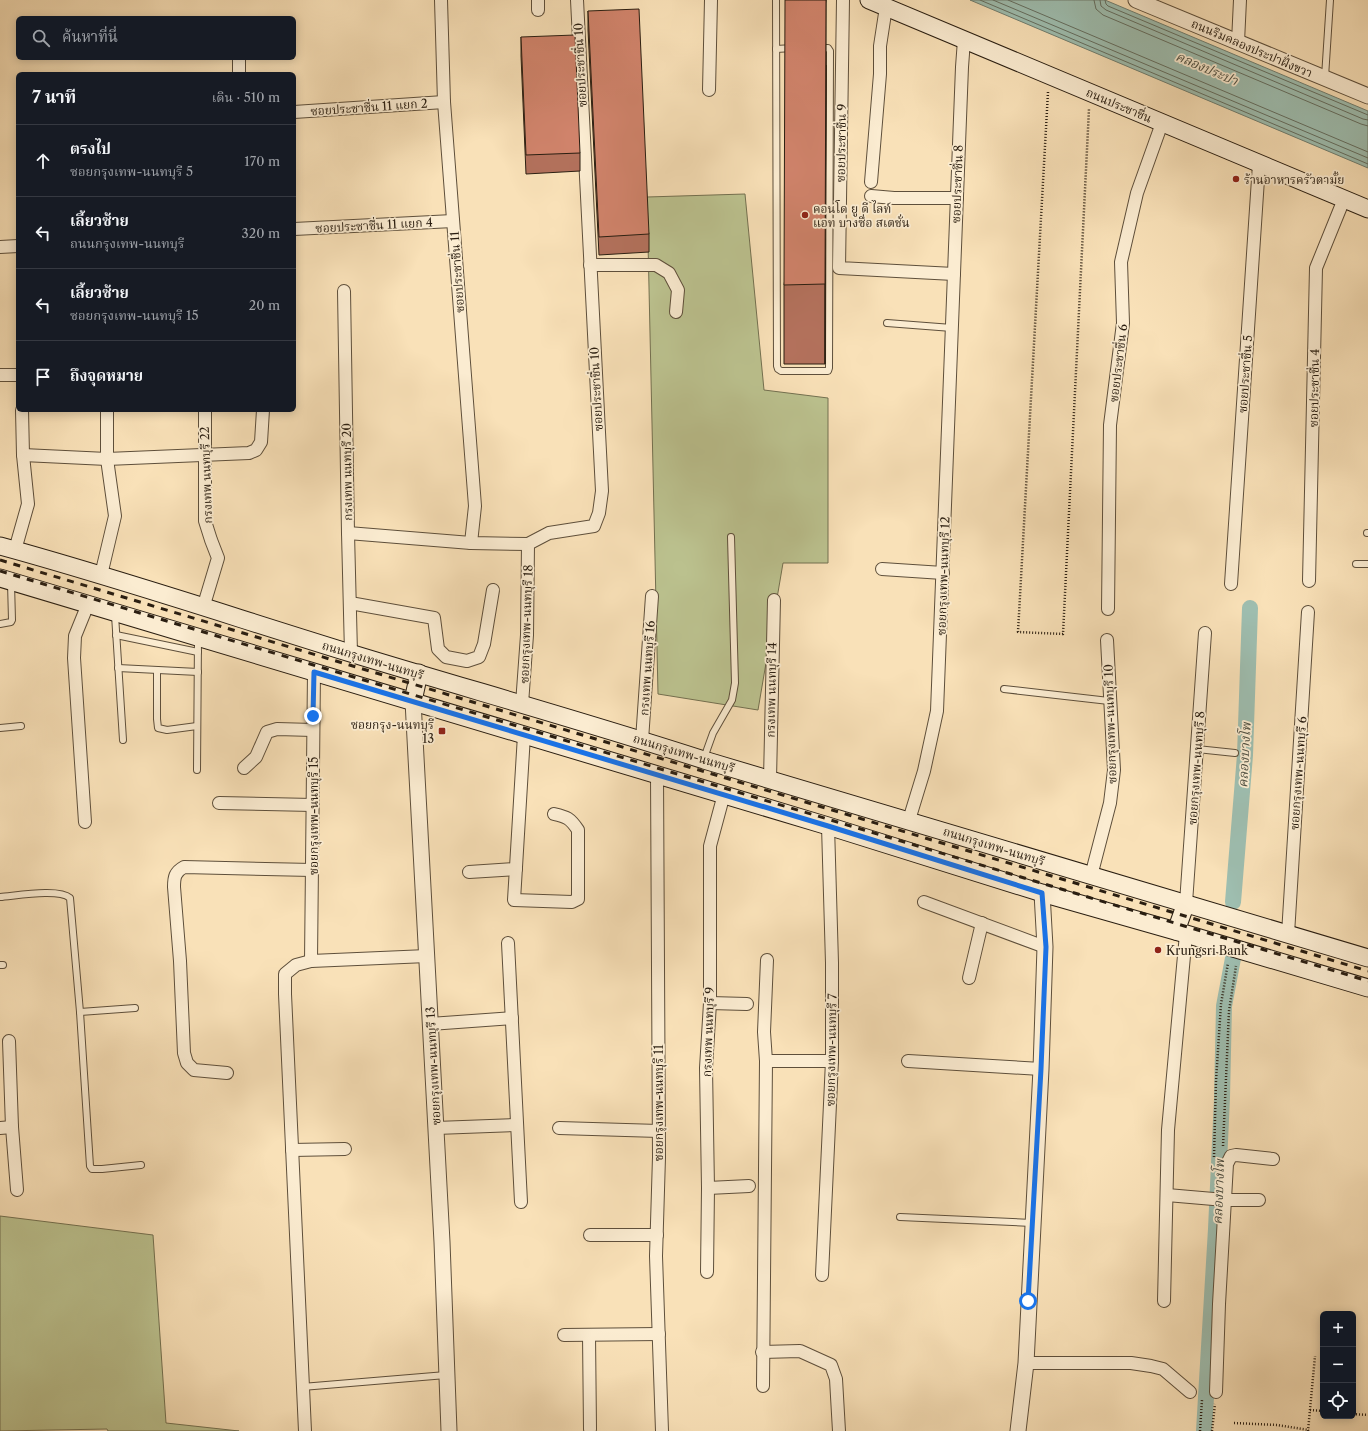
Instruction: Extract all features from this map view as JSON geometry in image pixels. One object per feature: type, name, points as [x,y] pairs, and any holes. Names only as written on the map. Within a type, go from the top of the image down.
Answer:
[{"type":"main road","name":"ถนนประชาชื่น","points":[[869,0],[1368,209]]},
{"type":"main road","name":"ถนนกรุงเทพ-นนทบุรี","points":[[7,548],[101,575],[203,608],[704,760],[1368,958]]},
{"type":"main road","points":[[5,580],[88,604],[198,644],[314,672],[413,701],[724,794],[1042,893],[1181,932],[1368,988]]},
{"type":"main road","points":[[413,701],[419,673]]},
{"type":"main road","points":[[1181,932],[1186,903]]},
{"type":"street","name":"ซอยประชาชื่น 11","points":[[441,0],[444,102],[475,506],[470,543]]},
{"type":"street","name":"ซอยประชาชื่น 10","points":[[348,533],[470,543],[528,544],[549,533],[594,526],[599,513],[602,491],[577,0]]},
{"type":"street","points":[[709,90],[711,0]]},
{"type":"street","name":"ซอยประชาชื่น 9","points":[[843,0],[839,268],[954,274]]},
{"type":"street","points":[[1238,42],[1240,0]]},
{"type":"street","name":"ถนนริมคลองประปาฝั่งขวา","points":[[1140,1],[1368,96]]},
{"type":"street","points":[[872,182],[880,74],[880,46],[886,7]]},
{"type":"street","name":"ซอยประชาชื่น 8","points":[[952,328],[964,40]]},
{"type":"street","points":[[238,60],[239,72]]},
{"type":"street","name":"ซอยประชาชื่น 11 แยก 2","points":[[296,112],[444,102]]},
{"type":"street","name":"ซอยประชาชื่น 6","points":[[1108,609],[1110,425],[1123,323],[1121,262],[1137,193],[1162,123]]},
{"type":"street","name":"ซอยประชาชื่น 5","points":[[1231,584],[1259,164]]},
{"type":"street","points":[[871,196],[894,198],[957,198]]},
{"type":"street","name":"ซอยประชาชื่น 4","points":[[1309,581],[1316,268],[1344,199]]},
{"type":"street","name":"ซอยประชาชื่น 11 แยก 4","points":[[296,229],[453,221]]},
{"type":"street","points":[[0,247],[16,246]]},
{"type":"street","points":[[590,265],[656,266],[669,273],[678,290],[676,312]]},
{"type":"street","name":"กรงเทพ นนทบุรี 20","points":[[344,291],[351,653]]},
{"type":"street","name":"ซอยกรุงเทพ-นนทบุรี 12","points":[[909,820],[924,771],[937,711],[952,328]]},
{"type":"street","points":[[0,375],[16,375]]},
{"type":"street","points":[[7,548],[28,504],[23,455],[22,412]]},
{"type":"street","points":[[101,575],[115,516],[107,459],[107,412]]},
{"type":"street","name":"กรงเทพ นนทบุรี 22","points":[[203,608],[218,558],[206,521],[205,412]]},
{"type":"street","points":[[23,455],[107,459],[249,453],[256,450],[261,442],[263,412]]},
{"type":"street","name":"ซอยกรุงเทพ-นนทบุรี 18","points":[[522,704],[527,635],[528,544]]},
{"type":"street","points":[[882,569],[943,573]]},
{"type":"street","points":[[350,603],[434,618],[438,649],[446,657],[467,661],[479,657],[484,644],[492,590]]},
{"type":"street","name":"กรงเทพ นนทบุรี 16","points":[[642,740],[652,596]]},
{"type":"street","name":"กรงเทพ นนทบุรี 14","points":[[770,779],[770,706],[774,600]]},
{"type":"street","points":[[85,822],[74,658],[75,636],[88,604]]},
{"type":"street","name":"ซอยกรุงเทพ-นนทบุรี 6","points":[[1288,934],[1308,612]]},
{"type":"street","name":"ซอยกรุงเทพ-นนทบุรี 8","points":[[1186,903],[1205,633]]},
{"type":"street","name":"ซอยกรุงเทพ-นนทบุรี 10","points":[[1091,876],[1110,803],[1114,770],[1109,701],[1107,640]]},
{"type":"street","name":"ซอยกรุงเทพ-นนทบุรี 15","points":[[311,961],[314,672]]},
{"type":"street","name":"ซอยกรุงเทพ-นนทบุรี 13","points":[[413,701],[436,1128],[449,1431]]},
{"type":"street","points":[[244,768],[256,757],[267,732],[277,729],[313,730]]},
{"type":"street","points":[[524,735],[514,900],[572,902],[578,899],[578,830],[573,822],[568,818],[554,814]]},
{"type":"street","name":"ซอยกรุงเทพ-นนทบุรี 11","points":[[657,775],[659,1131],[656,1256],[662,1431]]},
{"type":"street","name":"กรงเทพ นนทบุรี 9","points":[[707,1272],[708,1188],[706,1068],[710,1003],[710,846],[724,794]]},
{"type":"street","points":[[219,803],[313,805]]},
{"type":"street","name":"ซอยกรุงเทพ-นนทบุรี 7","points":[[822,1275],[832,1061],[832,963],[828,826]]},
{"type":"street","points":[[227,1073],[194,1070],[187,1063],[184,1053],[174,875],[184,866],[312,870]]},
{"type":"street","points":[[469,872],[516,869]]},
{"type":"street","points":[[1018,1431],[1026,1363],[1041,1069],[1046,947],[1042,893]]},
{"type":"street","points":[[924,902],[1046,947]]},
{"type":"street","points":[[970,978],[982,923]]},
{"type":"street","points":[[1164,1301],[1168,1130],[1181,932]]},
{"type":"street","points":[[508,943],[521,1202]]},
{"type":"street","points":[[305,1431],[285,1002],[285,974],[296,965],[311,961],[427,956]]},
{"type":"street","points":[[762,1386],[766,1062],[764,1032],[766,960]]},
{"type":"street","points":[[710,1003],[747,1004]]},
{"type":"street","points":[[430,1024],[512,1018]]},
{"type":"street","points":[[9,1042],[12,1127],[17,1190]]},
{"type":"street","points":[[766,1062],[832,1061]]},
{"type":"street","points":[[908,1061],[1041,1069]]},
{"type":"street","points":[[436,1128],[517,1125]]},
{"type":"street","points":[[0,1128],[12,1127]]},
{"type":"street","points":[[559,1128],[659,1131]]},
{"type":"street","points":[[292,1150],[345,1148]]},
{"type":"street","points":[[1216,1392],[1221,1200],[1227,1164],[1231,1156],[1236,1155],[1273,1159]]},
{"type":"street","points":[[708,1188],[749,1186]]},
{"type":"street","points":[[1167,1195],[1221,1200],[1259,1200]]},
{"type":"street","points":[[590,1235],[657,1235]]},
{"type":"street","points":[[564,1335],[659,1334]]},
{"type":"street","points":[[589,1335],[590,1429]]},
{"type":"street","points":[[762,1352],[800,1351],[831,1365],[836,1379],[839,1431]]},
{"type":"street","points":[[1026,1363],[1131,1363],[1151,1366],[1163,1369],[1190,1392]]},
{"type":"lane","points":[[776,0],[777,368],[781,371],[826,372],[829,368],[830,51],[828,48],[812,48]]},
{"type":"lane","points":[[1325,79],[1330,0]]},
{"type":"lane","points":[[776,49],[798,48]]},
{"type":"lane","points":[[887,323],[952,328]]},
{"type":"lane","points":[[704,760],[713,733],[732,700],[735,683],[731,537]]},
{"type":"lane","points":[[1356,564],[1368,564]]},
{"type":"lane","points":[[0,624],[11,622],[12,620],[5,580]]},
{"type":"lane","points":[[115,613],[123,740]]},
{"type":"lane","points":[[116,636],[198,644],[197,770]]},
{"type":"lane","points":[[118,668],[198,672]]},
{"type":"lane","points":[[157,670],[158,728],[167,730],[197,726]]},
{"type":"lane","points":[[1004,689],[1109,701]]},
{"type":"lane","points":[[0,728],[21,726]]},
{"type":"lane","points":[[1197,749],[1235,753]]},
{"type":"lane","points":[[0,897],[51,893],[67,895],[70,898],[80,1012],[90,1166],[92,1169],[102,1169],[141,1165]]},
{"type":"lane","points":[[80,1012],[135,1008]]},
{"type":"lane","points":[[900,1217],[1032,1223]]},
{"type":"lane","points":[[302,1387],[447,1375]]},
{"type":"path","points":[[1049,75],[1018,632],[1062,634],[1090,93]]},
{"type":"path","points":[[1227,1164],[1223,1152],[1229,1011],[1238,949]]},
{"type":"path","points":[[1234,1423],[1277,1425],[1308,1430],[1315,1356]]},
{"type":"path","points":[[1212,1431],[1216,1392]]},
{"type":"path","points":[[1310,1410],[1320,1411]]},
{"type":"path","points":[[1356,1414],[1368,1416]]},
{"type":"green space","points":[[745,194],[764,390],[828,398],[828,563],[783,563],[758,710],[658,694],[647,197]]},
{"type":"green space","points":[[0,1216],[153,1235],[166,1423],[239,1431],[108,1431],[107,1429],[0,1431]]},
{"type":"water","name":"คลองประปา","points":[[970,0],[1105,0],[1368,111],[1368,168]]},
{"type":"building","name":"คอนโด ยู ดี ไลท์ แอท บางซื่อ สเตชั่น","points":[[785,0],[826,0],[825,284],[784,285]]},
{"type":"building","points":[[639,9],[649,234],[599,237],[588,11]]},
{"type":"building","points":[[575,35],[580,153],[526,155],[521,37]]},
{"type":"waterway","name":"คลองบางโพ","points":[[1233,902],[1245,755],[1250,608]]},
{"type":"waterway","name":"คลองบางโพ","points":[[1204,1431],[1216,1229],[1222,1098],[1224,1006],[1234,953]]},
{"type":"railway","points":[[0,560],[1368,971]]},
{"type":"railway","points":[[0,571],[1368,981]]},
{"type":"place","name":"ร้านอาหารครัวตามั้ย","points":[[1236,179]]},
{"type":"place","name":"คอนโด ยู ดี ไลท์ แอท บางซื่อ สเตชั่น","points":[[805,215]]},
{"type":"place","name":"ซอยกรุง-นนทบุรี 13","points":[[442,731]]},
{"type":"place","name":"Krungsri Bank","points":[[1158,950]]},
{"type":"route","points":[[313,716],[314,672],[495,725],[696,787],[724,794],[1042,893],[1046,947],[1041,1069],[1028,1301]]}]
